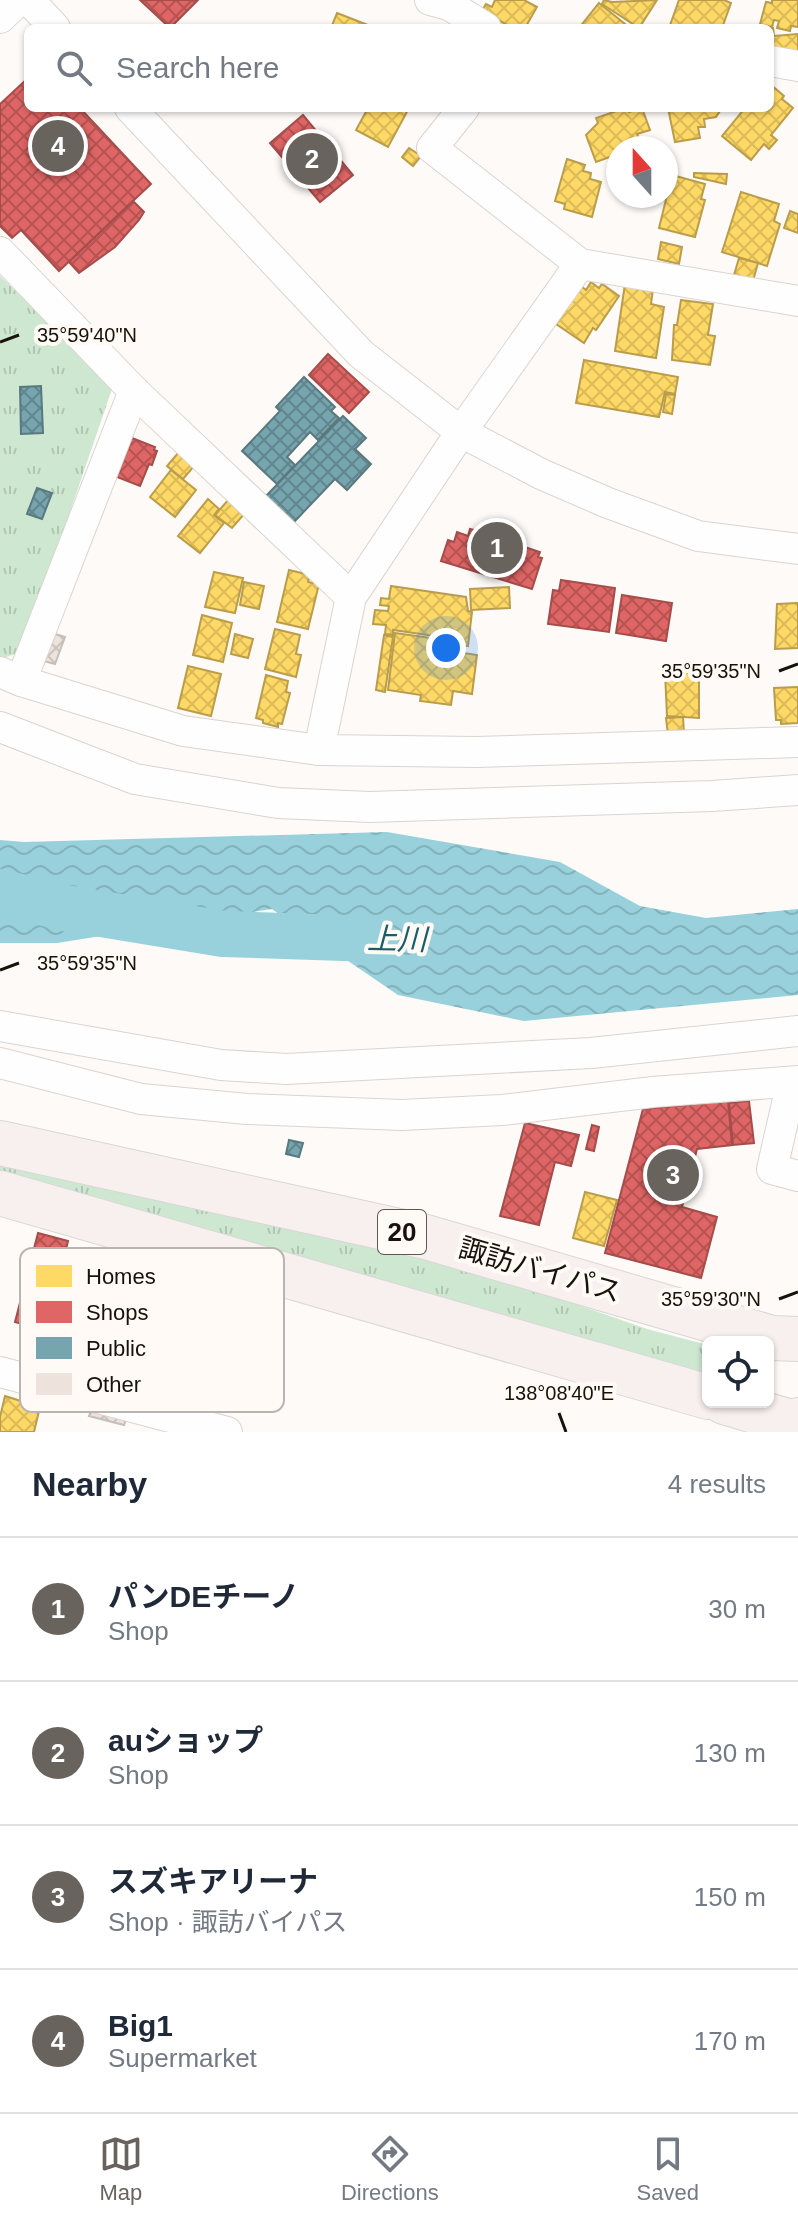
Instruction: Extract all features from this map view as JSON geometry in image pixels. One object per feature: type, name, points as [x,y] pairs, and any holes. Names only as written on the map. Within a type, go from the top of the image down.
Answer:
[{"type":"highway","name":"諏訪バイパス","points":[[0,1143],[426,1237],[772,1338],[798,1339]]},
{"type":"highway","points":[[0,1193],[191,1248]]},
{"type":"highway","points":[[284,1275],[702,1395]]},
{"type":"highway","points":[[752,1408],[794,1417]]},
{"type":"street","points":[[0,18],[19,0]]},
{"type":"street","points":[[29,0],[51,24]]},
{"type":"street","points":[[430,0],[449,5],[480,24]]},
{"type":"street","points":[[774,62],[798,66]]},
{"type":"street","points":[[134,112],[361,354],[461,432],[541,474],[698,536],[798,549]]},
{"type":"street","points":[[461,112],[432,148],[580,264],[797,298]]},
{"type":"street","points":[[0,252],[134,391],[351,597]]},
{"type":"street","points":[[319,750],[351,597],[461,432],[580,264]]},
{"type":"street","points":[[134,391],[10,677],[183,731],[319,750],[476,752],[798,742]]},
{"type":"street","points":[[0,727],[135,779],[278,803],[386,806],[712,796],[798,790]]},
{"type":"street","points":[[0,1026],[221,1065],[286,1069],[591,1053],[798,1031]]},
{"type":"street","points":[[0,1063],[141,1099],[247,1109],[402,1115],[502,1110],[653,1092],[795,1082],[772,1169],[798,1176]]},
{"type":"street","points":[[0,1372],[20,1379]]},
{"type":"street","points":[[119,1412],[152,1423],[227,1432]]},
{"type":"green space","points":[[0,276],[108,381],[112,389],[22,652],[3,658],[0,657]]},
{"type":"green space","points":[[0,1157],[415,1248],[647,1329],[702,1343],[702,1382],[284,1262],[284,1248],[234,1248],[0,1181]]},
{"type":"water","points":[[387,832],[560,862],[640,906],[706,918],[798,909],[798,995],[524,1021],[398,995],[272,909],[57,943],[0,943],[0,840],[24,842]]},
{"type":"building: Homes","points":[[495,0],[524,0],[537,7],[527,24],[500,21],[498,24],[480,14],[486,4],[492,7]]},
{"type":"building: Homes","points":[[604,0],[657,0],[642,24],[633,24],[602,4]]},
{"type":"building: Homes","points":[[679,0],[724,0],[731,3],[723,24],[670,24]]},
{"type":"building: Homes","points":[[772,0],[798,0],[798,27],[791,26],[790,31],[777,28],[779,21],[774,20],[773,24],[760,24],[766,2],[772,3]]},
{"type":"building: Homes","points":[[599,3],[625,24],[582,24]]},
{"type":"building: Homes","points":[[337,13],[365,24],[333,24]]},
{"type":"building: Homes","points":[[798,34],[798,61],[774,58],[774,36]]},
{"type":"building: Homes","points":[[774,87],[793,108],[771,135],[777,140],[769,149],[764,144],[751,160],[722,136],[742,112],[774,112]]},
{"type":"building: Homes","points":[[366,112],[407,112],[388,147],[356,130]]},
{"type":"building: Homes","points":[[613,112],[643,112],[650,130],[638,136],[606,136],[606,158],[596,162],[586,135],[598,123],[596,118]]},
{"type":"building: Homes","points":[[669,112],[719,112],[716,117],[704,119],[705,127],[698,127],[700,138],[678,142],[678,136],[674,136]]},
{"type":"building: Homes","points":[[409,148],[421,156],[413,166],[402,157]]},
{"type":"building: Homes","points":[[567,159],[585,165],[583,171],[591,173],[590,179],[601,182],[592,217],[564,209],[565,204],[555,201]]},
{"type":"building: Homes","points":[[694,173],[727,174],[726,184],[694,177]]},
{"type":"building: Homes","points":[[678,177],[705,184],[701,199],[705,200],[695,237],[659,228],[664,208],[678,208]]},
{"type":"building: Homes","points":[[741,192],[779,204],[774,221],[780,224],[767,266],[722,252]]},
{"type":"building: Homes","points":[[790,211],[798,214],[798,233],[784,228]]},
{"type":"building: Homes","points":[[661,242],[682,247],[679,264],[658,259]]},
{"type":"building: Homes","points":[[739,258],[758,263],[753,281],[734,275]]},
{"type":"building: Homes","points":[[591,282],[599,288],[602,284],[619,296],[584,343],[556,324],[581,286],[586,290]]},
{"type":"building: Homes","points":[[625,284],[653,289],[651,304],[664,307],[656,358],[615,351]]},
{"type":"building: Homes","points":[[681,300],[713,304],[708,335],[715,336],[710,365],[672,360],[674,325],[677,325]]},
{"type":"building: Homes","points":[[584,360],[678,377],[675,394],[665,392],[659,417],[576,403]]},
{"type":"building: Homes","points":[[666,394],[675,395],[672,414],[663,412]]},
{"type":"building: Homes","points":[[179,452],[195,465],[183,479],[167,466]]},
{"type":"building: Homes","points":[[171,470],[196,490],[175,517],[150,497]]},
{"type":"building: Homes","points":[[208,499],[219,509],[214,515],[224,523],[200,553],[178,536]]},
{"type":"building: Homes","points":[[229,499],[246,512],[232,528],[215,515]]},
{"type":"building: Homes","points":[[289,570],[310,575],[308,582],[319,584],[308,629],[277,622]]},
{"type":"building: Homes","points":[[214,572],[243,578],[235,613],[205,607]]},
{"type":"building: Homes","points":[[244,582],[264,586],[259,609],[240,605]]},
{"type":"building: Homes","points":[[391,586],[466,597],[468,611],[472,612],[468,646],[455,644],[455,639],[393,630],[393,635],[385,634],[386,625],[373,624],[375,610],[388,611],[389,606],[380,605],[381,598],[389,599]]},
{"type":"building: Homes","points":[[509,587],[510,608],[471,610],[470,589]]},
{"type":"building: Homes","points":[[798,603],[798,648],[775,649],[777,604]]},
{"type":"building: Homes","points":[[202,615],[232,623],[223,662],[193,655]]},
{"type":"building: Homes","points":[[275,629],[300,635],[296,654],[301,655],[296,677],[265,669]]},
{"type":"building: Homes","points":[[395,633],[453,641],[451,651],[477,655],[472,694],[453,691],[451,705],[420,701],[421,695],[388,690]]},
{"type":"building: Homes","points":[[235,634],[253,639],[248,658],[231,654]]},
{"type":"building: Homes","points":[[384,635],[393,637],[385,692],[376,690]]},
{"type":"building: Homes","points":[[188,666],[221,674],[211,716],[178,708]]},
{"type":"building: Homes","points":[[699,670],[699,718],[667,716],[665,672]]},
{"type":"building: Homes","points":[[266,675],[288,681],[286,692],[290,693],[282,724],[278,723],[278,727],[256,718]]},
{"type":"building: Homes","points":[[798,687],[798,723],[781,724],[781,720],[776,720],[774,688]]},
{"type":"building: Homes","points":[[683,717],[684,734],[668,735],[666,718]]},
{"type":"building: Homes","points":[[585,1192],[617,1200],[604,1246],[573,1238]]},
{"type":"building: Homes","points":[[5,1396],[20,1401],[20,1412],[39,1412],[34,1432],[0,1432]]},
{"type":"building: Shops","points":[[140,0],[198,0],[174,24],[166,24]]},
{"type":"building: Shops","points":[[24,82],[24,112],[84,112],[151,184],[59,271],[21,230],[12,238],[0,226],[0,104]]},
{"type":"building: Shops","points":[[303,115],[321,137],[324,133],[331,141],[327,144],[353,175],[320,202],[270,143]]},
{"type":"building: Shops","points":[[133,201],[144,212],[139,220],[115,247],[79,273],[69,262]]},
{"type":"building: Shops","points":[[328,354],[369,392],[349,413],[309,375]]},
{"type":"building: Shops","points":[[132,438],[155,447],[157,451],[140,486],[117,477]]},
{"type":"building: Shops","points":[[470,529],[482,532],[480,540],[524,553],[525,547],[540,552],[538,557],[542,558],[532,589],[441,561],[448,540],[454,542],[457,532],[468,536]]},
{"type":"building: Shops","points":[[561,580],[615,588],[609,632],[548,624],[553,590],[559,591]]},
{"type":"building: Shops","points":[[622,595],[672,603],[666,641],[616,633]]},
{"type":"building: Shops","points":[[728,1101],[732,1145],[697,1149],[682,1207],[717,1217],[701,1278],[605,1253],[643,1109]]},
{"type":"building: Shops","points":[[749,1101],[754,1143],[733,1145],[729,1103]]},
{"type":"building: Shops","points":[[525,1123],[579,1135],[571,1166],[555,1162],[539,1225],[500,1216]]},
{"type":"building: Shops","points":[[592,1125],[599,1127],[594,1151],[586,1149]]},
{"type":"building: Shops","points":[[38,1233],[68,1241],[66,1248],[34,1248]]},
{"type":"building: Shops","points":[[20,1303],[20,1323],[15,1322]]},
{"type":"building: Public","points":[[304,377],[335,407],[331,411],[339,418],[318,440],[310,432],[287,457],[295,465],[277,484],[242,451],[280,411],[276,407]]},
{"type":"building: Public","points":[[41,386],[43,433],[21,434],[20,387]]},
{"type":"building: Public","points":[[343,416],[366,438],[355,449],[371,464],[347,490],[335,479],[294,522],[266,496]]},
{"type":"building: Public","points":[[37,488],[52,493],[42,519],[27,514]]},
{"type":"building: Public","points":[[289,1140],[303,1143],[299,1157],[286,1154]]},
{"type":"building: Other","points":[[55,634],[65,637],[55,664],[44,661]]},
{"type":"building: Other","points":[[91,1412],[95,1412],[126,1420],[124,1425],[89,1416]]},
{"type":"waterway","name":"上川","points":[[0,892],[65,908],[223,934],[374,939]]},
{"type":"place","name":"Big1","points":[[58,146]]},
{"type":"place","name":"auショップ","points":[[312,159]]},
{"type":"place","name":"パンDEチーノ","points":[[497,548]]},
{"type":"place","name":"スズキアリーナ","points":[[673,1175]]}]
